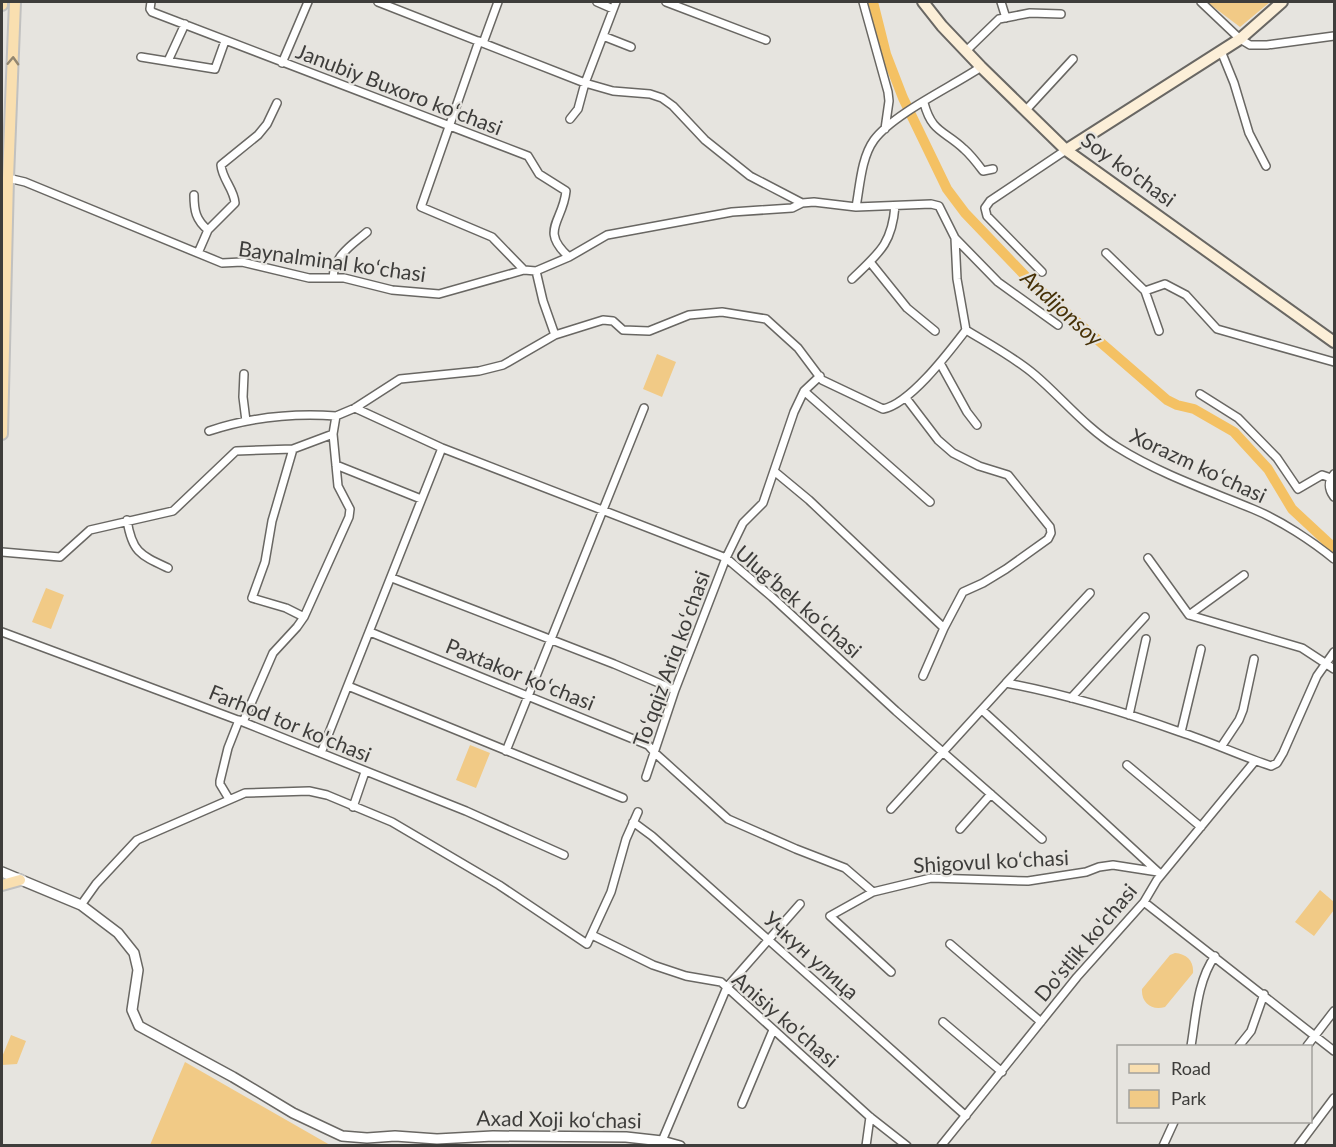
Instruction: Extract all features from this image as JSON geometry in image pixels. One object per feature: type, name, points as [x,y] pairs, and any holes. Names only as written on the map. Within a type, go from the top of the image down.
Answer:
[{"type":"main road","points":[[2,434],[5,178],[15,2]]},
{"type":"main road","name":"Soy ko'chasi","points":[[923,2],[942,26],[981,67],[1066,150],[1335,342]]},
{"type":"main road","points":[[1066,150],[1239,39],[1282,2]]},
{"type":"main road","points":[[2,885],[20,880]]},
{"type":"street","name":"Janubiy Buxoro koʻchasi","points":[[150,2],[152,12],[528,156],[539,174],[566,191],[555,224],[554,238],[557,246],[569,257]]},
{"type":"street","points":[[282,63],[308,2]]},
{"type":"street","points":[[378,2],[585,83],[613,91],[650,94],[663,98],[705,140],[750,176],[801,203]]},
{"type":"street","points":[[498,2],[449,127],[421,207],[492,237],[524,270]]},
{"type":"street","points":[[570,118],[578,108],[585,83],[615,5],[597,2]]},
{"type":"street","points":[[666,2],[766,40]]},
{"type":"street","points":[[863,2],[890,101],[885,129]]},
{"type":"street","points":[[1000,2],[1006,18]]},
{"type":"street","points":[[1201,2],[1239,39],[1250,45],[1335,36]]},
{"type":"street","points":[[966,51],[999,19],[1030,13],[1061,14]]},
{"type":"street","points":[[168,61],[185,24]]},
{"type":"street","points":[[603,36],[631,47]]},
{"type":"street","points":[[141,57],[215,69],[225,41]]},
{"type":"street","points":[[1221,51],[1234,83],[1249,133],[1266,166]]},
{"type":"street","points":[[1026,110],[1073,59]]},
{"type":"street","points":[[856,207],[865,160],[874,140],[898,119],[981,67]]},
{"type":"street","points":[[198,254],[208,230],[235,203],[234,195],[221,170],[221,165],[258,135],[267,124],[278,103]]},
{"type":"street","points":[[922,104],[934,127],[964,148],[983,171],[993,169]]},
{"type":"street","points":[[1042,273],[987,216],[985,208],[990,201],[1066,150]]},
{"type":"street","name":"Baynalminal koʻchasi","points":[[5,178],[25,182],[222,263],[242,262],[309,278],[344,278],[392,290],[439,294],[524,270],[536,272]]},
{"type":"street","points":[[194,195],[194,207],[198,221],[208,230]]},
{"type":"street","points":[[555,335],[536,272],[569,257],[607,235],[732,212],[792,208],[801,203],[814,202],[856,207],[931,204],[939,206],[955,238],[998,282],[1058,325]]},
{"type":"street","points":[[852,279],[884,247],[891,234],[895,206]]},
{"type":"street","points":[[333,278],[333,269],[343,252],[368,232]]},
{"type":"street","points":[[209,430],[285,414],[336,416],[355,408],[400,380],[479,371],[502,365],[555,335],[603,320],[614,321],[623,330],[649,331],[689,315],[722,312],[766,319],[798,348],[822,380],[883,409],[889,408],[906,398],[940,363],[966,330],[957,279],[955,238]]},
{"type":"street","points":[[1106,253],[1145,291],[1159,331]]},
{"type":"street","points":[[870,262],[907,308],[935,331]]},
{"type":"street","points":[[1145,291],[1165,284],[1186,295],[1217,329],[1335,363]]},
{"type":"street","name":"Xorazm koʻchasi","points":[[966,330],[1034,374],[1116,447],[1175,479],[1254,509],[1321,549],[1335,560]]},
{"type":"street","points":[[940,363],[967,412],[977,425]]},
{"type":"street","points":[[244,374],[243,397],[246,421]]},
{"type":"street","name":"Toʻqqiz Ariq koʻchasi","points":[[646,777],[675,690],[726,558],[746,520],[763,503],[794,412],[804,391],[820,376]]},
{"type":"street","points":[[804,391],[930,502]]},
{"type":"street","points":[[1200,394],[1238,418],[1277,458],[1298,489],[1322,475],[1333,476],[1330,492],[1335,497]]},
{"type":"street","points":[[906,398],[938,440],[953,453],[979,466],[1008,476],[1050,527],[1052,533],[1048,539],[1006,569],[983,584],[963,592],[923,676]]},
{"type":"street","name":"Ulugʻbek koʻchasi","points":[[355,408],[442,448],[726,558],[1042,839]]},
{"type":"street","points":[[506,751],[644,408]]},
{"type":"street","points":[[229,799],[220,781],[228,748],[273,653],[304,617],[349,517],[350,509],[338,486],[333,434],[336,416]]},
{"type":"street","points":[[2,552],[60,557],[90,530],[173,510],[236,451],[293,450],[333,434]]},
{"type":"street","points":[[321,753],[442,448]]},
{"type":"street","points":[[293,450],[272,521],[265,562],[252,598],[286,608],[304,617]]},
{"type":"street","points":[[336,465],[420,499]]},
{"type":"street","points":[[774,471],[944,628]]},
{"type":"street","points":[[769,484],[789,483]]},
{"type":"street","points":[[126,520],[133,546],[148,559],[168,568]]},
{"type":"street","points":[[1148,558],[1189,615],[1302,648],[1335,669]]},
{"type":"street","points":[[1189,615],[1244,575]]},
{"type":"street","points":[[392,578],[675,690]]},
{"type":"street","points":[[891,809],[1090,593]]},
{"type":"street","points":[[1071,698],[1145,616]]},
{"type":"street","name":"Farhod tor ko'chasi","points":[[2,632],[241,721],[466,811],[564,855]]},
{"type":"street","name":"Paxtakor koʻchasi","points":[[370,632],[648,744],[655,753]]},
{"type":"street","points":[[1129,715],[1146,639]]},
{"type":"street","points":[[1181,732],[1201,649]]},
{"type":"street","points":[[1006,683],[1051,691],[1129,715],[1271,766],[1277,764],[1317,676],[1335,652]]},
{"type":"street","points":[[1221,747],[1243,710],[1254,659]]},
{"type":"street","points":[[348,686],[623,798]]},
{"type":"street","points":[[982,710],[1159,874]]},
{"type":"street","points":[[655,753],[728,819],[845,868],[873,892]]},
{"type":"street","name":"Do'stlik ko'chasi","points":[[941,1146],[1077,977],[1144,902],[1159,874],[1255,761]]},
{"type":"street","points":[[1127,765],[1201,827]]},
{"type":"street","points":[[353,807],[365,772]]},
{"type":"street","points":[[81,905],[96,884],[137,840],[229,799],[252,792],[309,790],[392,822],[499,885],[584,943],[589,943],[611,892],[626,839],[638,812]]},
{"type":"street","points":[[960,829],[991,794]]},
{"type":"street","name":"Учкун улица","points":[[633,822],[652,836],[966,1116]]},
{"type":"street","name":"Shigovul koʻchasi","points":[[891,972],[830,916],[873,892],[931,878],[1028,881],[1086,872],[1113,864],[1159,874]]},
{"type":"street","name":"Axad Xoji koʻchasi","points":[[2,872],[81,905],[118,933],[134,953],[138,970],[132,1010],[139,1026],[293,1113],[342,1136],[395,1137],[437,1142],[493,1136],[626,1137],[662,1141],[680,1146]]},
{"type":"street","points":[[1144,902],[1335,1051]]},
{"type":"street","points":[[662,1141],[727,987],[800,904]]},
{"type":"street","name":"Anisiy ko'chasi","points":[[592,935],[653,965],[686,976],[721,982],[870,1117],[907,1146]]},
{"type":"street","points":[[950,944],[1041,1022]]},
{"type":"street","points":[[1191,1045],[1202,981],[1207,967],[1215,956]]},
{"type":"street","points":[[1240,1045],[1251,1031],[1264,994]]},
{"type":"street","points":[[1308,1045],[1335,1011]]},
{"type":"street","points":[[943,1022],[1002,1072]]},
{"type":"street","points":[[742,1104],[773,1030]]},
{"type":"street","points":[[1298,1146],[1335,1098]]},
{"type":"street","points":[[866,1146],[870,1117]]},
{"type":"street","points":[[1163,1146],[1174,1123]]},
{"type":"green space","points":[[1207,2],[1270,2],[1240,27]]},
{"type":"green space","points":[[657,354],[676,362],[662,397],[643,389]]},
{"type":"green space","points":[[46,588],[64,595],[51,629],[32,622]]},
{"type":"green space","points":[[470,745],[490,753],[476,788],[456,780]]},
{"type":"green space","points":[[1320,890],[1334,902],[1334,910],[1314,936],[1295,922]]},
{"type":"green space","points":[[1175,953],[1189,959],[1193,973],[1165,1007],[1152,1007],[1145,1002],[1142,989],[1170,955]]},
{"type":"green space","points":[[11,1035],[26,1041],[17,1064],[2,1065],[2,1057]]},
{"type":"green space","points":[[185,1062],[330,1145],[150,1145]]},
{"type":"waterway","name":"Andijonsoy","points":[[873,2],[886,54],[903,98],[947,189],[965,213],[1032,283],[1167,400],[1194,409],[1234,432],[1268,469],[1292,509],[1334,548]]}]
